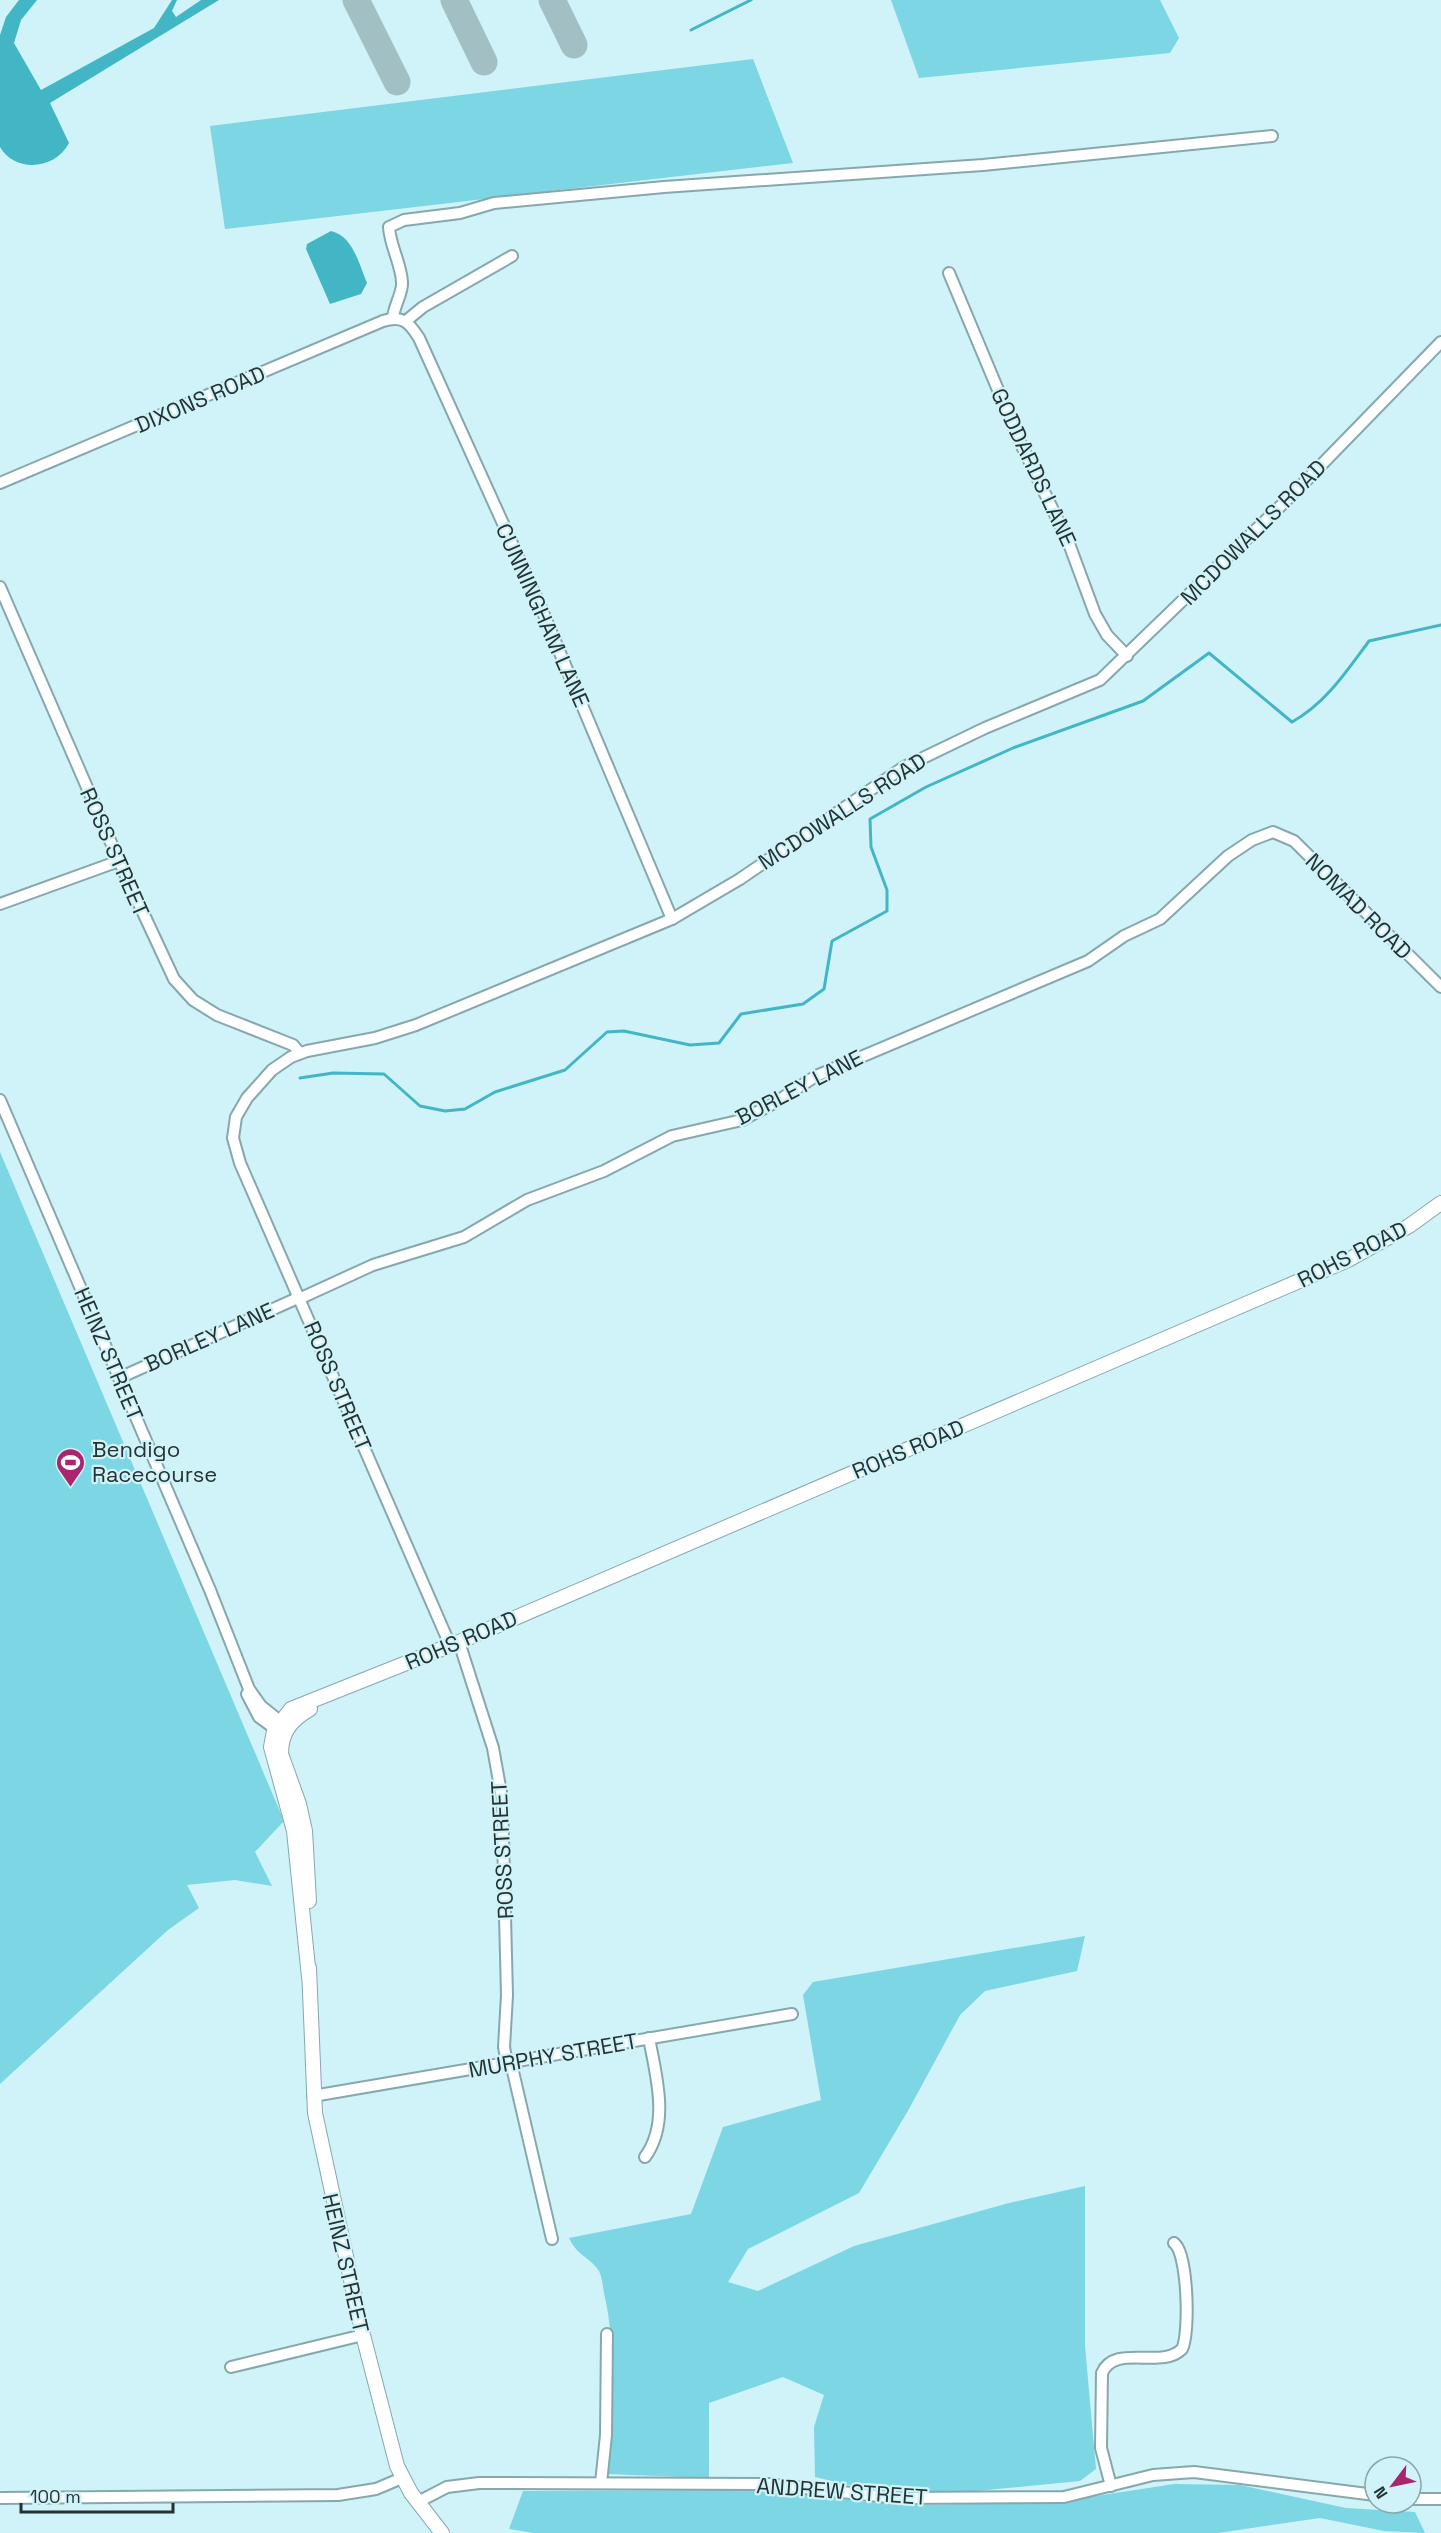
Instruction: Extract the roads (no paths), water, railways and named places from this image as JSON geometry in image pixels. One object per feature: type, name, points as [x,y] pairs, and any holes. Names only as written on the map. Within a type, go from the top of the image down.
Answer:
[{"type":"street","points":[[400,319],[394,302],[401,294],[402,282],[390,243],[389,227],[404,220],[460,213],[494,203],[664,187],[983,165],[1272,135]]},
{"type":"street","name":"DIXONS ROAD","points":[[0,483],[400,319],[512,256]]},
{"type":"street","name":"GODDARDS LANE","points":[[949,273],[1019,440],[1068,541],[1095,614],[1107,635],[1127,656]]},
{"type":"street","name":"CUNNINGHAM LANE","points":[[400,319],[419,338],[539,603],[672,918]]},
{"type":"street","name":"MCDOWALLS ROAD","points":[[234,1126],[240,1107],[262,1080],[283,1062],[300,1053],[375,1038],[416,1025],[672,918],[740,879],[904,767],[985,728],[1100,680],[1294,493],[1441,342]]},
{"type":"street","name":"ROSS STREET","points":[[0,587],[167,967],[183,990],[217,1015],[293,1045],[300,1053]]},
{"type":"street","name":"NOMAD ROAD","points":[[1273,832],[1294,841],[1441,987]]},
{"type":"street","name":"BORLEY LANE","points":[[119,1378],[372,1265],[464,1237],[527,1200],[604,1171],[672,1136],[741,1120],[826,1071],[1088,961],[1124,936],[1160,919],[1228,856],[1252,840],[1273,832]]},
{"type":"street","points":[[0,904],[119,861]]},
{"type":"street","name":"HEINZ STREET","points":[[0,1100],[229,1634],[244,1676],[254,1698],[281,1728],[271,1738],[272,1757],[289,1806],[303,1876],[313,2096],[324,2166],[389,2441],[402,2478],[442,2533]]},
{"type":"street","name":"ROSS STREET","points":[[234,1126],[233,1138],[240,1163],[454,1643],[493,1748],[502,1798],[507,1995],[504,2048],[552,2238]]},
{"type":"street","name":"ROHS ROAD","points":[[281,1728],[298,1705],[367,1680],[1348,1260],[1409,1226],[1441,1203]]},
{"type":"street","name":"MURPHY STREET","points":[[313,2096],[792,2014]]},
{"type":"street","points":[[645,2157],[654,2143],[660,2110],[649,2038]]},
{"type":"street","points":[[1111,2486],[1101,2448],[1102,2373],[1104,2367],[1115,2360],[1167,2358],[1182,2349],[1186,2337],[1184,2268],[1181,2252],[1174,2243]]},
{"type":"street","points":[[601,2483],[606,2435],[607,2334]]},
{"type":"street","points":[[231,2367],[363,2336]]},
{"type":"street","name":"ANDREW STREET","points":[[418,2502],[438,2490],[467,2483],[768,2484],[897,2498],[1064,2497],[1154,2475],[1194,2472],[1363,2493]]},
{"type":"street","points":[[0,2498],[338,2495],[376,2489],[402,2478]]},
{"type":"street","points":[[1423,2499],[1441,2499]]},
{"type":"waterway","points":[[691,30],[751,0]]},
{"type":"waterway","points":[[300,1078],[333,1073],[384,1074],[420,1106],[445,1111],[465,1109],[495,1092],[565,1070],[607,1032],[624,1031],[690,1045],[719,1043],[741,1014],[803,1004],[824,989],[832,941],[887,911],[887,890],[871,847],[870,819],[926,787],[1013,748],[1143,701],[1209,653],[1292,722],[1304,715],[1325,696],[1369,641],[1441,625]]},
{"type":"place","name":"Bendigo Racecourse","points":[[71,1488]]}]
